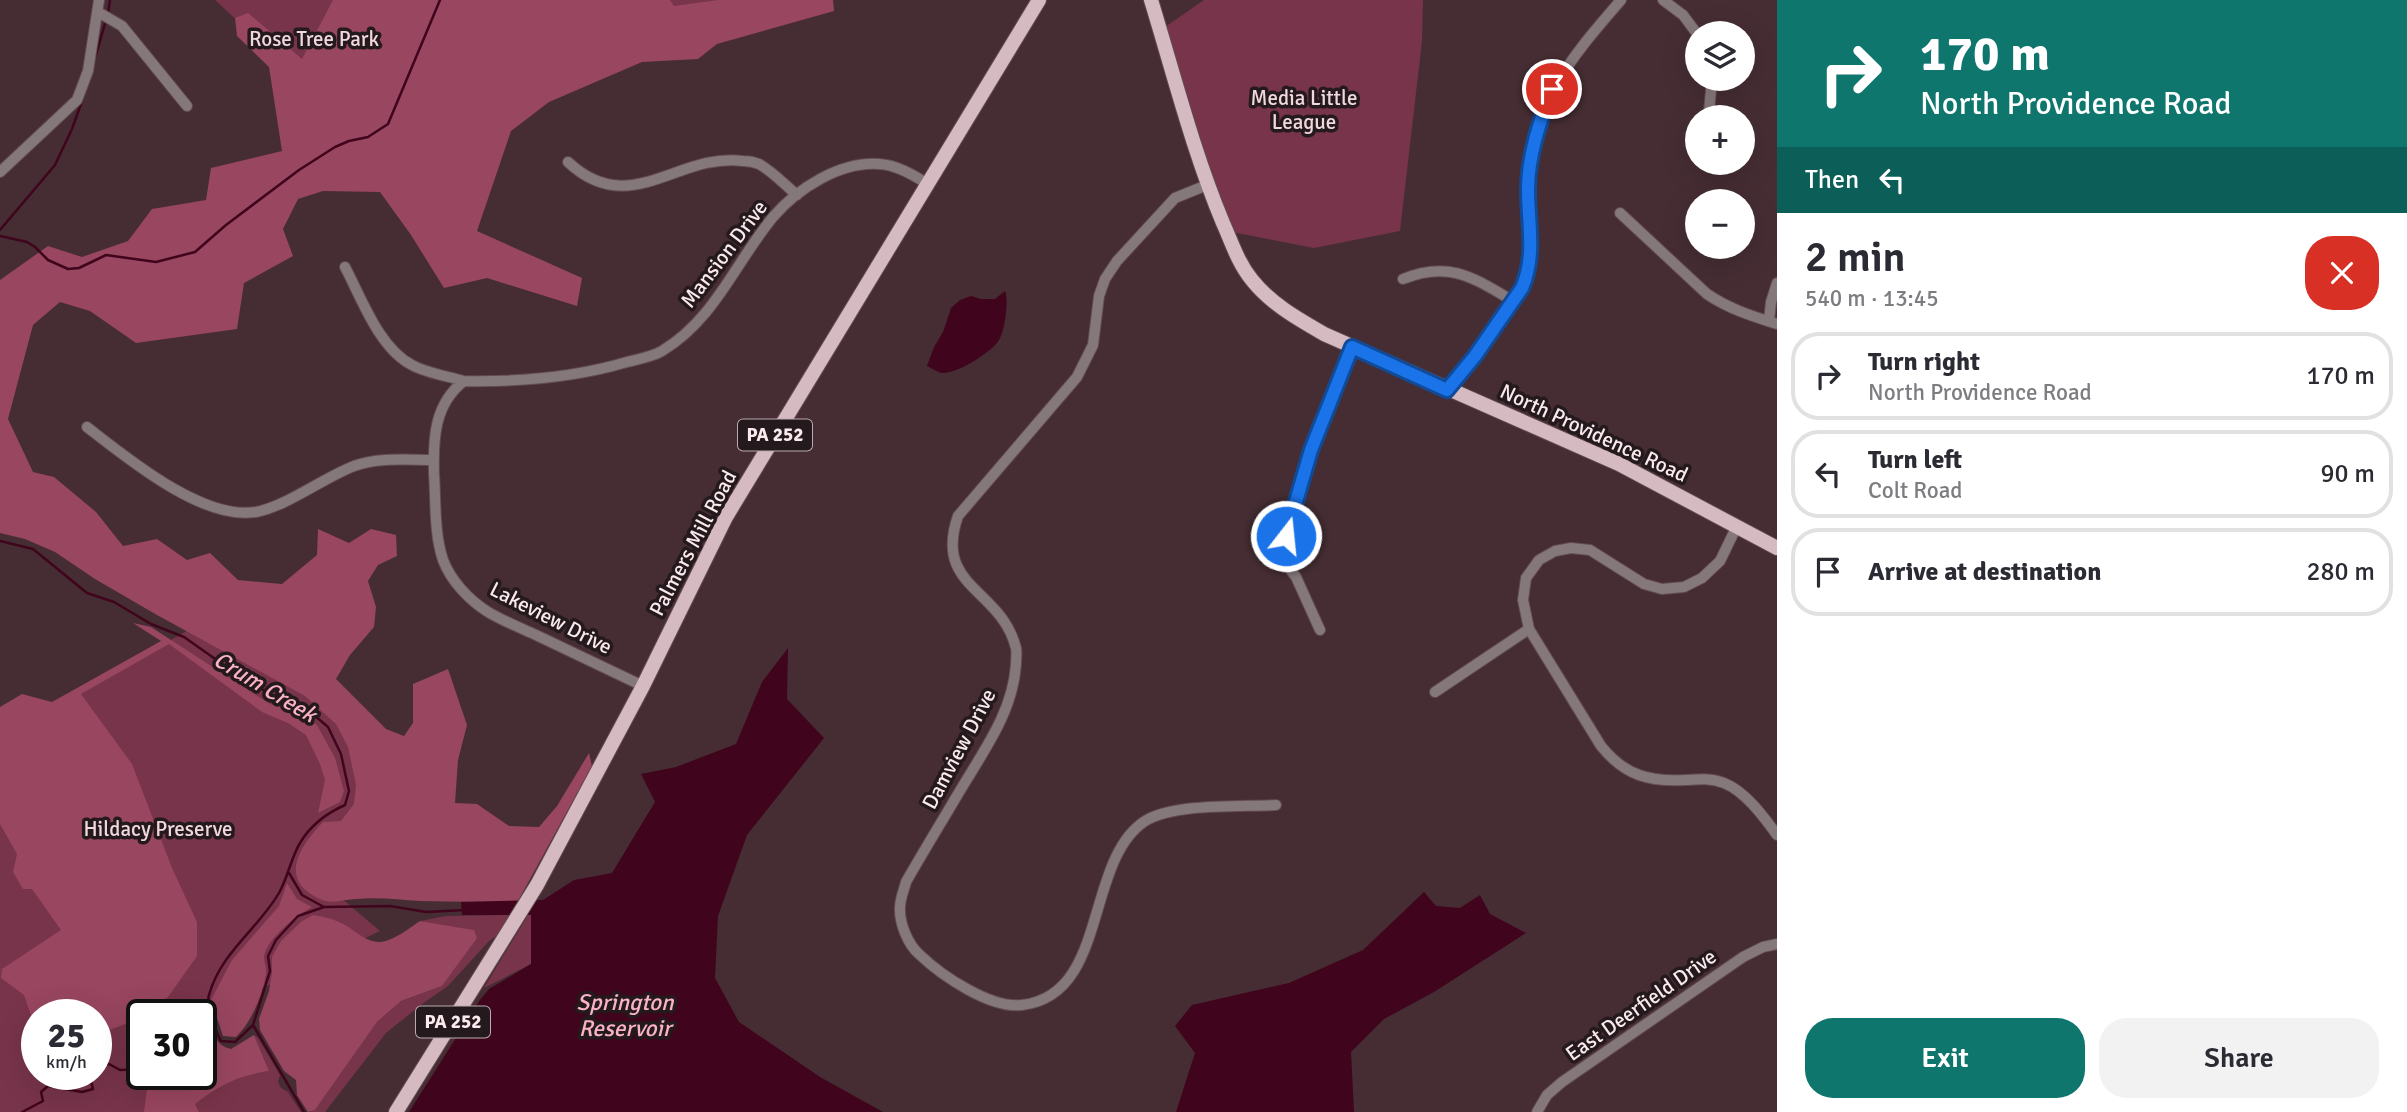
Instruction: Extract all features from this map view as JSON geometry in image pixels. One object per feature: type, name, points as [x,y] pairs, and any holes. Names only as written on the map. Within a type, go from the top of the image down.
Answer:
[{"type":"main road","name":"Palmers Mill Road","points":[[396,1112],[537,885],[643,686],[726,517],[1040,0]]},
{"type":"main road","name":"North Providence Road","points":[[1151,0],[1208,185],[1241,264],[1253,282],[1292,316],[1352,347],[1619,464],[1777,548]]},
{"type":"street","points":[[0,172],[77,100],[88,71],[99,0]]},
{"type":"street","points":[[1447,390],[1475,356],[1528,276],[1531,233],[1528,189],[1531,156],[1540,122],[1552,89],[1575,52],[1620,0]]},
{"type":"street","points":[[1663,0],[1688,21]]},
{"type":"street","points":[[98,12],[122,26],[187,106]]},
{"type":"street","points":[[568,162],[581,174],[598,181],[632,187],[704,162],[731,159],[757,163],[797,195]]},
{"type":"street","name":"Mansion Drive","points":[[464,382],[577,376],[660,353],[690,331],[715,303],[774,217],[797,195],[828,175],[860,165],[879,164],[897,167],[928,184]]},
{"type":"street","name":"Damview Drive","points":[[1208,185],[1175,198],[1117,261],[1105,279],[1099,296],[1093,345],[1077,377],[958,516],[951,535],[952,555],[959,573],[1002,616],[1017,650],[1014,682],[1001,720],[906,882],[900,907],[902,922],[915,951],[927,962],[987,1000],[1010,1007],[1043,1000],[1074,972],[1082,957],[1112,869],[1126,840],[1144,822],[1164,812],[1276,805]]},
{"type":"street","points":[[1620,213],[1707,294],[1723,305],[1773,322],[1771,302],[1777,283]]},
{"type":"street","points":[[345,267],[383,339],[397,355],[413,366],[464,382]]},
{"type":"street","points":[[1403,279],[1419,272],[1443,270],[1463,273],[1513,301]]},
{"type":"street","points":[[1320,630],[1296,577],[1286,564],[1284,549],[1311,450],[1352,347]]},
{"type":"street","name":"Lakeview Drive","points":[[464,382],[451,391],[440,411],[436,429],[434,460],[438,537],[444,561],[463,592],[489,612],[643,686]]},
{"type":"street","points":[[87,427],[169,486],[209,506],[234,513],[265,509],[356,465],[381,460],[434,460]]},
{"type":"street","points":[[1737,526],[1720,561],[1702,578],[1684,587],[1662,589],[1644,584],[1590,550],[1571,548],[1555,551],[1539,561],[1526,578],[1523,600],[1530,629],[1611,759],[1627,770],[1649,779],[1709,779],[1726,783],[1740,792],[1777,835]]},
{"type":"street","points":[[1435,692],[1530,629]]},
{"type":"street","name":"East Deerfield Drive","points":[[1537,1112],[1547,1095],[1562,1082],[1743,957],[1763,947],[1777,944]]},
{"type":"green space","name":"Rose Tree Park","points":[[215,0],[746,0],[301,79]]},
{"type":"green space","points":[[333,0],[670,0],[674,6],[718,0],[833,0],[834,11],[717,44],[698,59],[642,62],[549,102],[511,131],[477,231],[582,278],[577,306],[487,278],[444,288],[380,192],[323,191],[298,199],[283,229],[293,256],[244,283],[237,329],[136,343],[90,311],[60,302],[33,325],[8,419],[33,472],[54,477],[96,512],[123,546],[157,539],[187,560],[210,553],[238,580],[282,584],[317,555],[318,529],[349,543],[371,529],[396,535],[397,556],[378,565],[368,581],[376,607],[374,627],[350,655],[336,679],[386,729],[404,736],[413,723],[413,684],[448,669],[467,725],[458,760],[455,803],[477,804],[509,826],[539,827],[557,806],[589,753],[592,766],[518,901],[446,902],[373,898],[329,902],[307,891],[299,882],[296,873],[301,852],[323,822],[341,821],[354,804],[356,785],[348,747],[336,724],[305,696],[157,615],[55,552],[25,539],[0,533],[0,280],[48,246],[82,257],[128,241],[152,209],[206,200],[211,168],[282,151],[269,67],[237,36],[235,18],[248,13],[302,59]]},
{"type":"green space","name":"Media Little League","points":[[1204,0],[1423,0],[1422,41],[1400,231],[1314,248],[1227,231],[1165,27]]},
{"type":"green space","points":[[133,623],[151,627],[270,704],[297,711],[317,725],[335,758],[344,791],[340,802],[318,813],[325,780],[306,735],[288,723],[262,712],[169,644],[81,694],[132,764],[172,868],[197,922],[197,956],[168,997],[126,999],[126,1024],[112,1029],[112,999],[25,999],[24,995],[1,978],[2,969],[61,930],[32,889],[23,889],[13,872],[17,854],[0,824],[0,707],[22,694],[52,702],[161,641]]},
{"type":"green space","name":"Hildacy Preserve","points":[[197,625],[320,684],[370,790],[309,871],[380,931],[217,1010],[217,999],[126,999],[126,1090],[152,1090],[159,1112],[0,1112],[0,738]]},
{"type":"green space","points":[[287,883],[297,899],[312,907],[291,922],[270,943],[264,957],[264,983],[251,1016],[236,1037],[223,1036],[217,1018],[217,999],[212,999],[232,960],[279,906]]},
{"type":"green space","points":[[313,915],[337,921],[366,939],[378,942],[395,937],[420,921],[474,930],[477,938],[442,986],[401,1001],[377,1022],[315,1110],[308,1112],[297,1095],[296,1080],[284,1071],[260,1030],[259,1019],[269,991],[272,957],[281,941],[302,921]]},
{"type":"green space","points":[[509,915],[498,935],[489,941],[448,986],[386,1033],[325,1112],[309,1112],[315,1110],[377,1022],[401,1001],[442,986],[473,930],[420,921],[446,916]]},
{"type":"green space","points":[[528,915],[531,915],[531,964],[484,988]]},
{"type":"green space","points":[[254,1035],[280,1075],[278,1082],[281,1088],[288,1092],[301,1112],[199,1112],[195,1104],[221,1087],[247,1076],[269,1071]]},
{"type":"green space","points":[[254,1035],[269,1071],[238,1079],[217,1090],[217,1040],[231,1049]]},
{"type":"green space","points":[[147,1090],[216,1090],[195,1104],[199,1112],[144,1112]]},
{"type":"water","points":[[1005,291],[1005,322],[995,345],[974,361],[956,370],[942,373],[927,366],[951,308],[960,300],[971,296],[995,299]]},
{"type":"water","name":"Springton Reservoir","points":[[788,648],[787,699],[824,738],[747,835],[718,916],[715,978],[739,1022],[820,1077],[883,1112],[409,1112],[489,989],[531,964],[531,915],[462,915],[461,902],[543,900],[574,880],[612,873],[655,802],[641,774],[676,767],[736,744],[762,682]]},
{"type":"water","points":[[1424,892],[1436,906],[1460,908],[1480,895],[1490,914],[1526,933],[1434,992],[1384,1019],[1351,1052],[1354,1112],[1176,1112],[1195,1053],[1175,1026],[1192,1005],[1289,983],[1363,950]]},
{"type":"waterway","points":[[108,14],[110,0]]},
{"type":"waterway","points":[[0,236],[27,242],[48,260],[68,269],[79,268],[106,255],[156,262],[195,252],[299,170],[335,147],[368,137],[388,124],[440,0]]},
{"type":"waterway","points":[[95,58],[106,20]]},
{"type":"waterway","points":[[0,230],[55,165],[82,101]]},
{"type":"waterway","name":"Crum Creek","points":[[0,541],[33,549],[87,593],[114,602],[151,624],[184,637],[238,675],[277,698],[300,703],[328,727],[341,754],[349,791],[345,805],[320,821],[304,837],[279,893],[231,953],[215,980],[209,995],[209,1005],[221,1041],[235,1042],[253,1025],[270,971],[268,956],[276,940],[298,916],[324,907]]},
{"type":"waterway","name":"Crum Creek","points":[[289,873],[302,895],[324,907],[390,906],[426,912],[465,910]]},
{"type":"waterway","points":[[253,1025],[304,1112]]},
{"type":"waterway","points":[[112,1066],[126,1070]]},
{"type":"waterway","points":[[22,1112],[43,1101],[41,1092],[43,1090]]},
{"type":"waterway","points":[[71,1090],[89,1090]]},
{"type":"route","points":[[1286,536],[1311,450],[1352,347],[1447,390],[1475,356],[1522,288],[1528,276],[1530,258],[1528,189],[1531,156],[1552,89]]}]
